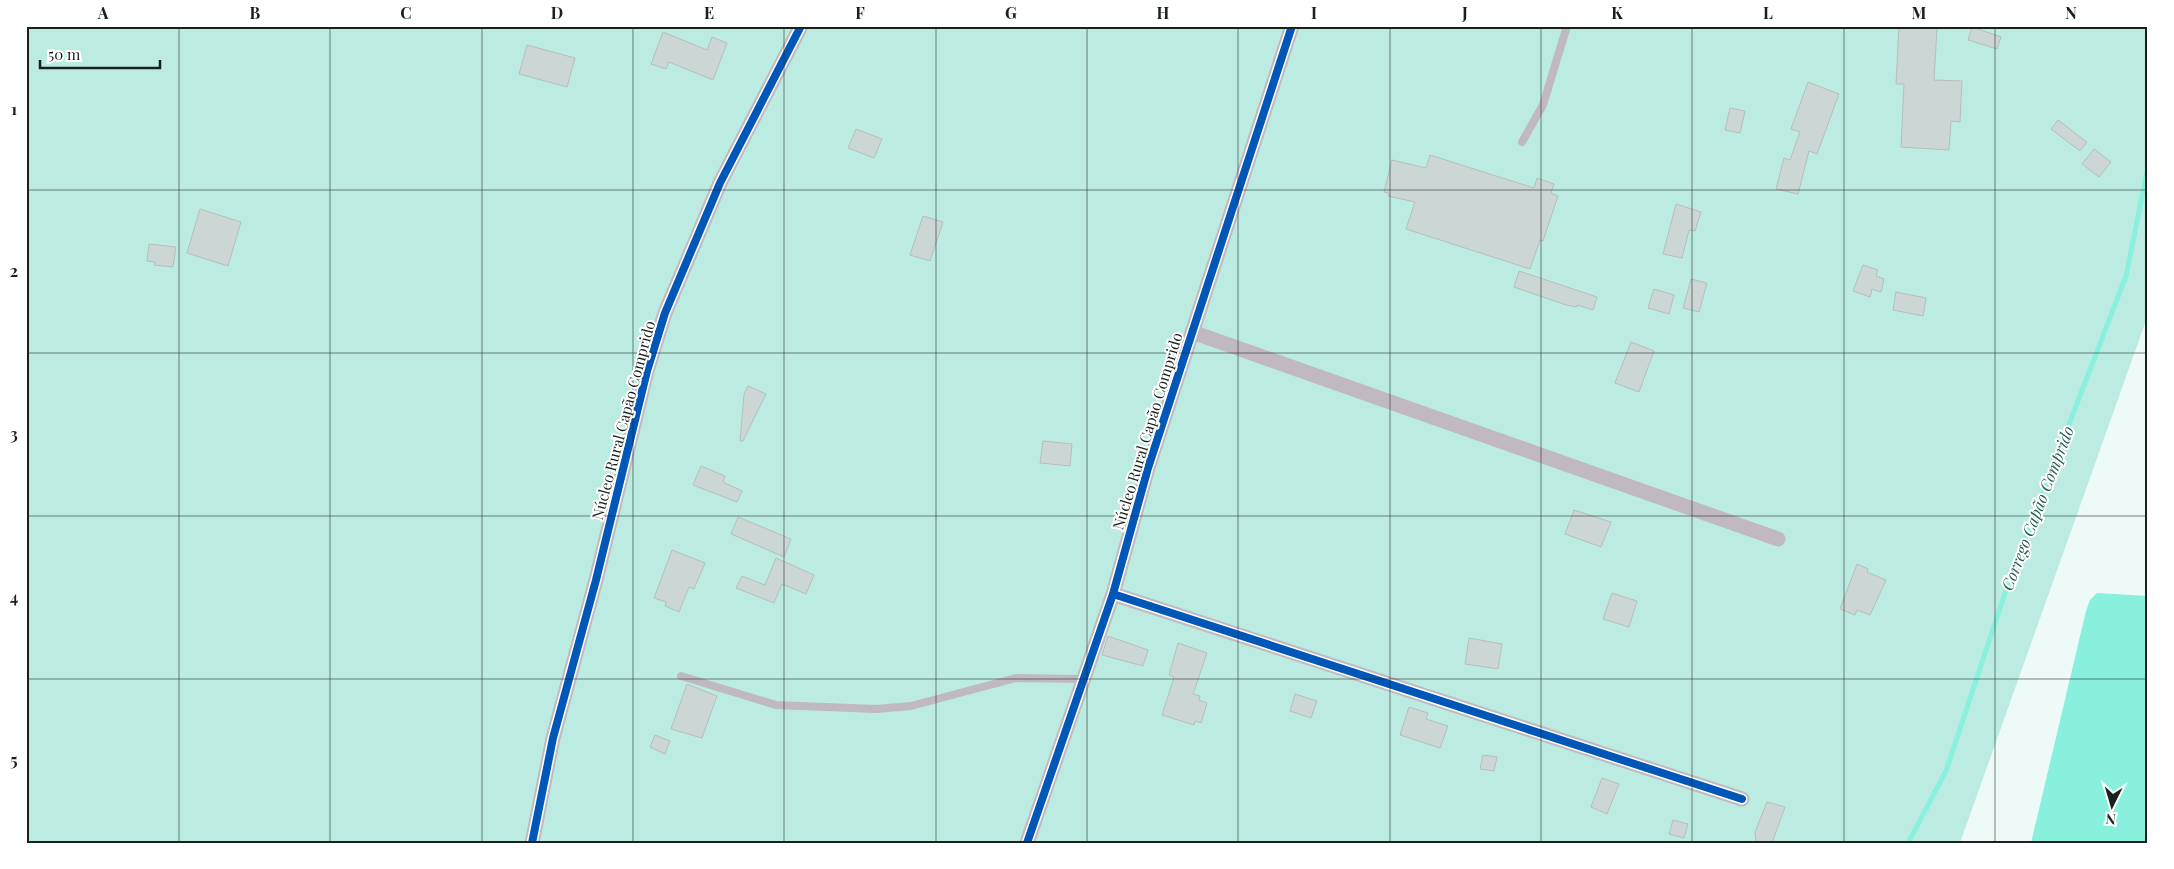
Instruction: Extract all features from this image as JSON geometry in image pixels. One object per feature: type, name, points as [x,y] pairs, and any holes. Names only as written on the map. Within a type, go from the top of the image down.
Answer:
[{"type":"street","name":"Núcleo Rural Capão Comprido","points":[[532,843],[553,738],[596,580],[647,371],[665,312],[720,182],[801,26]]},
{"type":"street","name":"Núcleo Rural Capão Comprido","points":[[1027,843],[1112,594],[1148,468],[1292,26]]},
{"type":"street","points":[[1192,332],[1778,539]]},
{"type":"street","points":[[1112,594],[1742,800]]},
{"type":"lane","points":[[1522,142],[1543,105],[1567,26]]},
{"type":"lane","points":[[681,676],[776,705],[876,709],[911,706],[1016,678],[1083,679]]},
{"type":"shaded area","points":[[26,26],[2148,26],[2148,315],[1960,843],[26,843]]},
{"type":"shaded area","points":[[2097,593],[2148,596],[2148,843],[2031,843],[2086,611],[2090,600]]},
{"type":"building","points":[[1899,26],[1937,28],[1934,80],[1962,81],[1960,122],[1951,121],[1949,150],[1901,147],[1904,84],[1896,84]]},
{"type":"building","points":[[1972,27],[2001,37],[1997,49],[1968,40]]},
{"type":"building","points":[[663,32],[707,50],[712,37],[727,43],[713,80],[669,62],[666,69],[651,64]]},
{"type":"building","points":[[527,45],[575,58],[567,87],[519,74]]},
{"type":"building","points":[[1808,82],[1839,94],[1817,154],[1809,151],[1798,194],[1776,189],[1784,158],[1790,160],[1800,132],[1791,129]]},
{"type":"building","points":[[1730,108],[1745,111],[1740,133],[1725,130]]},
{"type":"building","points":[[2058,120],[2087,142],[2080,151],[2051,129]]},
{"type":"building","points":[[856,129],[882,139],[874,158],[848,148]]},
{"type":"building","points":[[2094,149],[2111,162],[2099,177],[2082,164]]},
{"type":"building","points":[[1430,155],[1534,188],[1537,178],[1554,184],[1551,193],[1558,196],[1543,241],[1540,240],[1530,269],[1406,229],[1415,202],[1388,196],[1389,193],[1384,192],[1392,160],[1426,168]]},
{"type":"building","points":[[1676,204],[1701,212],[1695,231],[1689,230],[1682,258],[1663,254]]},
{"type":"building","points":[[200,209],[241,222],[228,266],[187,253]]},
{"type":"building","points":[[923,216],[943,222],[930,261],[910,255]]},
{"type":"building","points":[[149,244],[176,247],[173,267],[154,265],[155,262],[147,261]]},
{"type":"building","points":[[1863,265],[1878,270],[1876,276],[1884,279],[1881,292],[1872,289],[1870,297],[1853,291]]},
{"type":"building","points":[[1519,271],[1597,297],[1593,310],[1577,305],[1577,307],[1566,305],[1514,287]]},
{"type":"building","points":[[1691,279],[1707,283],[1699,312],[1683,308]]},
{"type":"building","points":[[1654,289],[1674,295],[1669,314],[1648,308]]},
{"type":"building","points":[[1896,292],[1926,298],[1923,316],[1893,310]]},
{"type":"building","points":[[1631,342],[1654,351],[1639,392],[1615,383]]},
{"type":"building","points":[[748,386],[766,394],[743,441],[740,441],[744,394]]},
{"type":"building","points":[[1043,441],[1072,444],[1070,466],[1040,463]]},
{"type":"building","points":[[701,466],[725,476],[723,481],[725,483],[742,491],[737,502],[693,485]]},
{"type":"building","points":[[1574,510],[1611,522],[1601,547],[1565,534]]},
{"type":"building","points":[[738,517],[791,539],[784,557],[731,534]]},
{"type":"building","points":[[672,550],[705,563],[694,589],[689,587],[679,612],[665,606],[666,602],[654,598]]},
{"type":"building","points":[[776,558],[814,575],[806,594],[782,584],[774,603],[736,588],[742,576],[765,585]]},
{"type":"building","points":[[1857,564],[1868,569],[1867,572],[1886,580],[1870,615],[1857,610],[1855,615],[1840,609]]},
{"type":"building","points":[[1612,593],[1637,601],[1629,627],[1603,619]]},
{"type":"building","points":[[1108,636],[1148,650],[1143,666],[1102,655]]},
{"type":"building","points":[[1469,638],[1502,644],[1498,669],[1465,664]]},
{"type":"building","points":[[1178,643],[1207,653],[1193,694],[1200,696],[1199,700],[1207,703],[1201,723],[1195,721],[1194,725],[1162,715],[1174,677],[1169,675]]},
{"type":"building","points":[[687,684],[717,696],[702,738],[671,729]]},
{"type":"building","points":[[1295,694],[1317,701],[1311,718],[1290,711]]},
{"type":"building","points":[[1409,707],[1428,713],[1426,719],[1448,726],[1440,748],[1400,735]]},
{"type":"building","points":[[655,735],[670,741],[665,754],[650,747]]},
{"type":"building","points":[[1483,755],[1497,757],[1494,771],[1480,769]]},
{"type":"building","points":[[1602,778],[1619,784],[1607,814],[1591,807]]},
{"type":"building","points":[[1767,802],[1785,807],[1772,843],[1756,843],[1755,832]]},
{"type":"building","points":[[1673,820],[1688,824],[1684,838],[1669,834]]},
{"type":"waterway","name":"Corrego Capão Comprido","points":[[1908,843],[1946,771],[2010,578],[2126,276],[2148,167]]},
{"type":"cycle path","points":[[532,843],[553,738],[596,580],[647,371],[665,313],[720,183],[801,26]]},
{"type":"cycle path","points":[[1027,843],[1113,594],[1148,468],[1292,26]]},
{"type":"cycle path","points":[[1113,594],[1742,799]]}]
